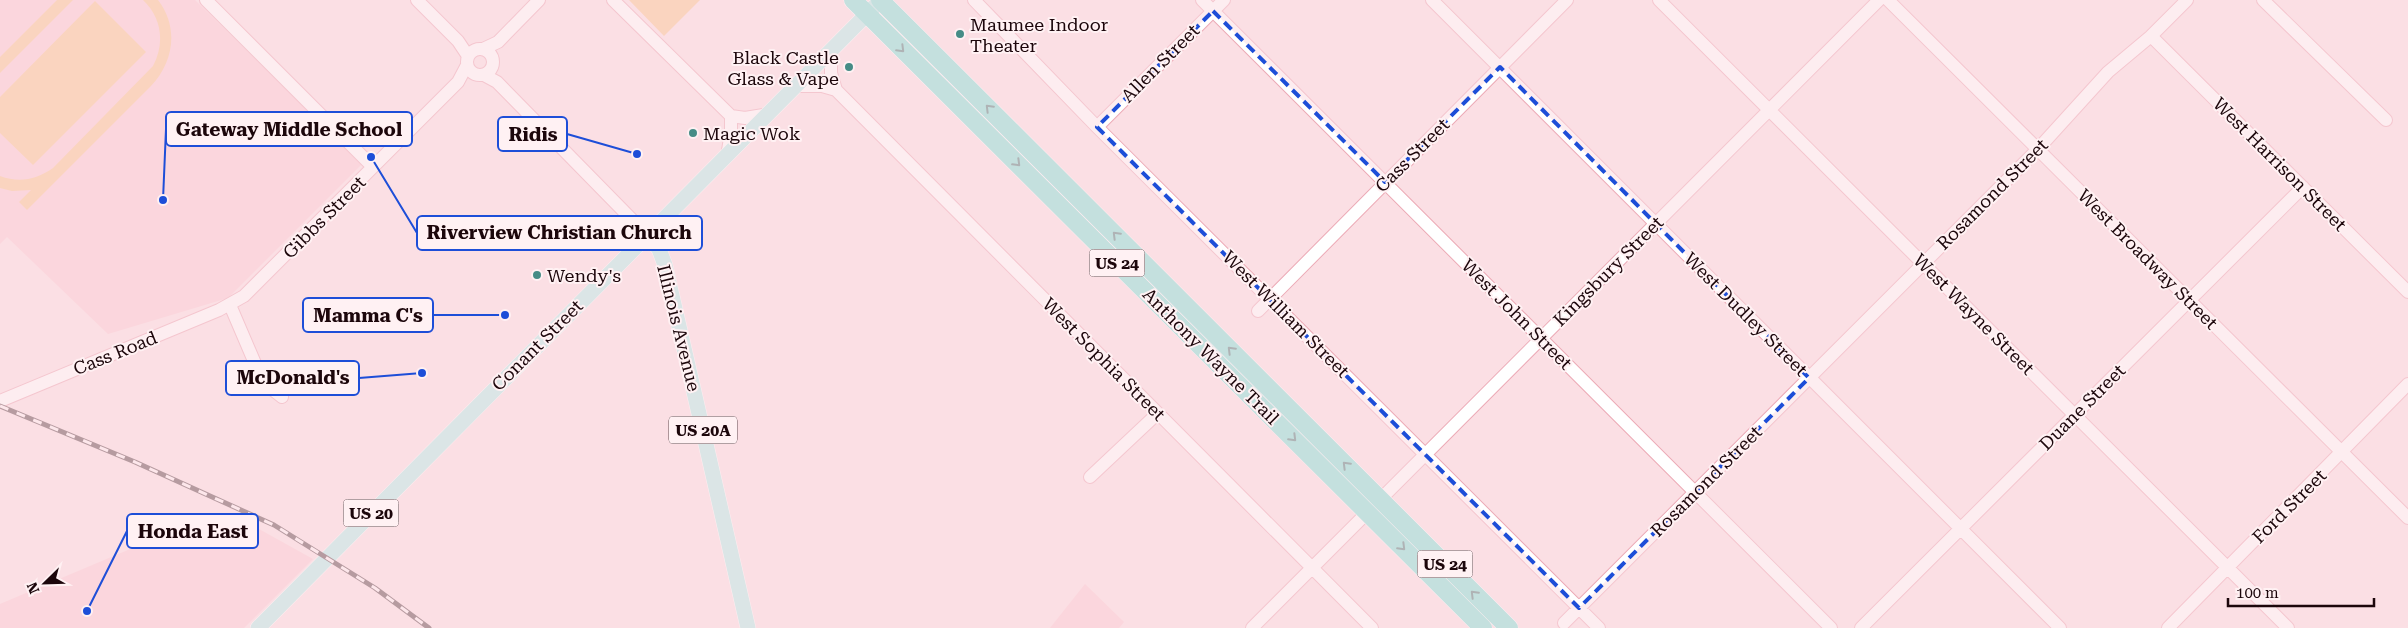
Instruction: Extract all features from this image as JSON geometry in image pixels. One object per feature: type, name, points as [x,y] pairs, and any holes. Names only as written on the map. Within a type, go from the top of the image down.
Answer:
[{"type":"highway","name":"Anthony Wayne Trail","points":[[852,0],[1483,628]]},
{"type":"highway","name":"Anthony Wayne Trail","points":[[881,0],[1509,628]]},
{"type":"main road","name":"Conant Street","points":[[258,628],[881,0]]},
{"type":"main road","name":"Illinois Avenue","points":[[648,236],[659,248],[666,265],[748,628]]},
{"type":"street","points":[[206,0],[373,167]]},
{"type":"street","points":[[417,0],[480,62],[497,82],[648,236]]},
{"type":"street","name":"Gibbs Street","points":[[230,305],[254,287],[480,62],[539,0]]},
{"type":"street","points":[[613,0],[731,116],[745,118],[769,114]]},
{"type":"street","name":"West William Street","points":[[974,0],[1097,126],[1599,628]]},
{"type":"street","name":"West John Street","points":[[1202,0],[1831,628]]},
{"type":"street","name":"Allen Street","points":[[1097,126],[1224,0]]},
{"type":"street","name":"West Dudley Street","points":[[1432,0],[2060,628]]},
{"type":"street","name":"Cass Street","points":[[1258,311],[1567,0]]},
{"type":"street","name":"West Wayne Street","points":[[1659,0],[2288,628]]},
{"type":"street","name":"Kingsbury Street","points":[[1252,628],[1880,0]]},
{"type":"street","name":"West Broadway Street","points":[[1888,0],[2408,518]]},
{"type":"street","name":"Rosamond Street","points":[[1564,623],[2038,149],[2108,72],[2152,36],[2187,0]]},
{"type":"street","points":[[2263,0],[2386,120]]},
{"type":"street","name":"West Harrison Street","points":[[2152,36],[2408,292]]},
{"type":"street","points":[[831,51],[832,77],[836,90]]},
{"type":"street","points":[[796,86],[822,86],[836,90]]},
{"type":"street","name":"West Sophia Street","points":[[836,90],[1372,628]]},
{"type":"street","points":[[727,156],[731,133],[731,116]]},
{"type":"street","name":"Duane Street","points":[[1861,628],[2303,188]]},
{"type":"street","points":[[230,305],[263,382],[282,397]]},
{"type":"street","name":"Cass Road","points":[[0,401],[230,305]]},
{"type":"street","name":"Ford Street","points":[[2168,628],[2408,384]]},
{"type":"street","points":[[1090,477],[1158,413]]},
{"type":"highlighted area","points":[[1213,11],[1385,182],[1500,67],[1809,378],[1579,608],[1097,127]]},
{"type":"shaded area","points":[[0,0],[195,0],[362,164],[228,298],[108,334],[7,237],[0,244]]},
{"type":"shaded area","points":[[57,0],[73,0],[0,73],[0,57]]},
{"type":"shaded area","points":[[143,0],[158,0],[165,10],[169,21],[171,44],[165,66],[159,77],[27,210],[19,202],[31,190],[12,191],[0,188],[0,176],[21,180],[34,178],[53,168],[153,66],[159,49],[160,31],[154,15]]},
{"type":"shaded area","points":[[629,0],[700,0],[664,36]]},
{"type":"shaded area","points":[[95,1],[146,52],[33,165],[0,133],[0,97]]},
{"type":"shaded area","points":[[234,515],[313,559],[244,628],[0,628],[0,604],[206,517]]},
{"type":"shaded area","points":[[1085,584],[1124,622],[1119,628],[1050,628]]},
{"type":"railway","points":[[0,406],[135,462],[274,525],[375,588],[429,628]]},
{"type":"place","name":"Maumee Indoor Theater","points":[[960,34]]},
{"type":"place","name":"Black Castle Glass & Vape","points":[[849,67]]},
{"type":"place","name":"Magic Wok","points":[[693,133]]},
{"type":"place","name":"Ridis","points":[[637,154]]},
{"type":"place","name":"Riverview Christian Church","points":[[371,157]]},
{"type":"place","name":"Gateway Middle School","points":[[163,200]]},
{"type":"place","name":"Wendy's","points":[[537,275]]},
{"type":"place","name":"Mamma C's","points":[[505,315]]},
{"type":"place","name":"McDonald's","points":[[422,373]]},
{"type":"place","name":"Honda East","points":[[87,611]]}]
